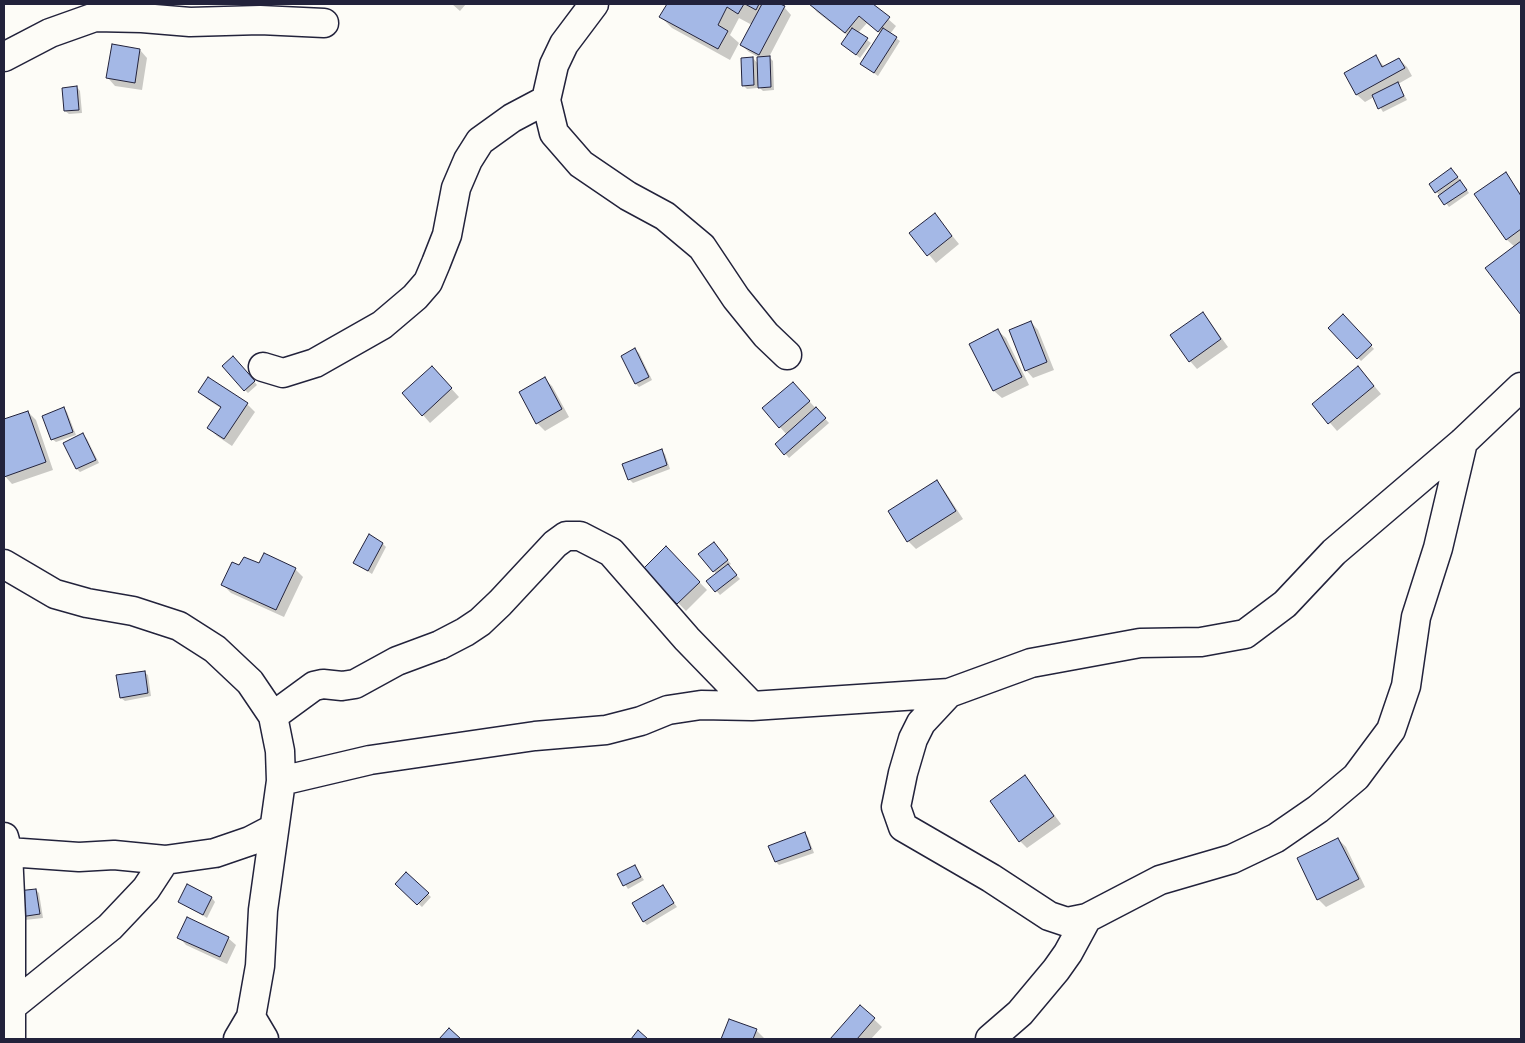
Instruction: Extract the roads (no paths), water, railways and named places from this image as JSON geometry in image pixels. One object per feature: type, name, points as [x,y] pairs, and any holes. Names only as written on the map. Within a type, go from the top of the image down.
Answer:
[{"type":"street","points":[[594,4],[564,44],[554,65],[546,100],[554,133],[581,164],[628,196],[665,216],[702,247],[736,298],[766,335],[787,355]]},
{"type":"street","points":[[4,57],[50,34],[95,17],[190,22],[260,20],[324,23]]},
{"type":"street","points":[[264,367],[283,372],[315,363],[382,325],[415,297],[428,282],[447,235],[456,188],[468,160],[480,142],[512,118],[546,100]]},
{"type":"street","points":[[281,781],[370,760],[535,736],[606,730],[641,721],[668,710],[701,705],[752,706],[949,693],[1031,663],[1140,644],[1201,642],[1245,634],[1285,604],[1334,552],[1463,442],[1521,387]]},
{"type":"street","points":[[949,693],[921,723],[913,739],[903,773],[896,808],[904,827],[991,878],[1049,916],[1067,922],[1087,918],[1147,886],[1232,859],[1276,838],[1318,809],[1356,777],[1391,730],[1406,686],[1416,617],[1438,548],[1463,442]]},
{"type":"street","points":[[272,716],[314,686],[323,684],[342,686],[355,684],[397,661],[440,645],[465,632],[480,622],[500,604],[555,544],[566,536],[580,536],[611,552],[687,639],[752,706]]},
{"type":"street","points":[[4,564],[54,594],[87,603],[133,611],[179,626],[215,648],[250,682],[272,716],[280,751],[281,781],[263,910],[260,966],[251,1032]]},
{"type":"street","points":[[11,1039],[11,916],[6,844],[79,857],[114,855],[165,860],[216,853],[250,842],[273,829]]},
{"type":"street","points":[[12,1006],[53,971],[110,927],[146,889],[165,860]]},
{"type":"street","points":[[990,1039],[1020,1013],[1056,970],[1068,954],[1087,918]]}]
